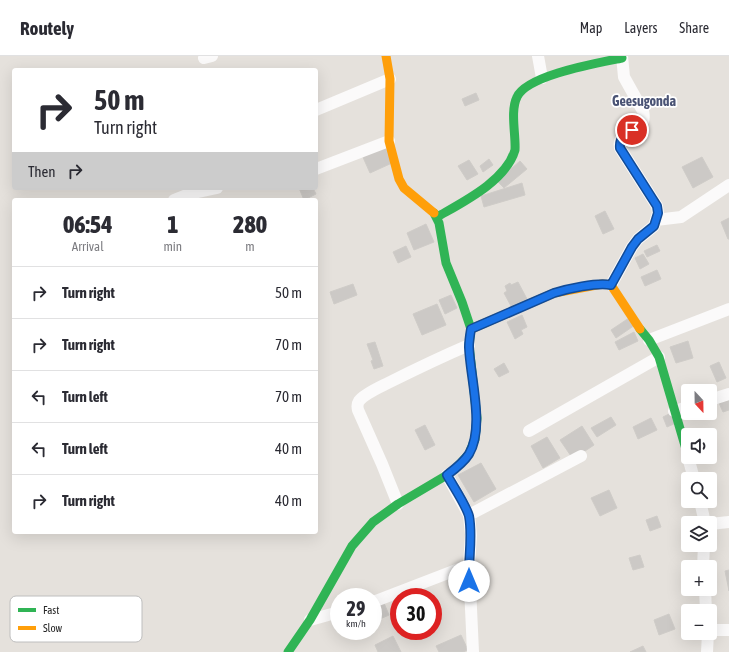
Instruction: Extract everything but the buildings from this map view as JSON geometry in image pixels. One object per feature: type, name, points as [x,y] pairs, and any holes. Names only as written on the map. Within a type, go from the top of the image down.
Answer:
[{"type":"street","points":[[288,652],[310,620],[352,546],[372,522],[456,468],[469,454],[475,439],[477,418],[469,345],[471,329],[446,263],[437,217],[433,211],[401,184],[389,141],[390,79],[386,56]]},
{"type":"street","points":[[538,56],[542,78]]},
{"type":"street","points":[[437,217],[472,196],[499,175],[509,163],[515,148],[515,104],[518,93],[526,86],[542,78],[622,57],[624,77],[643,111],[644,120],[640,126],[624,135],[620,148],[657,206],[658,213],[654,226],[638,239],[632,247],[611,285]]},
{"type":"street","points":[[318,109],[390,79]]},
{"type":"street","points":[[318,168],[389,141]]},
{"type":"street","points":[[656,220],[681,216],[729,186]]},
{"type":"street","points":[[179,198],[208,190]]},
{"type":"street","points":[[471,329],[554,293],[602,284],[611,285]]},
{"type":"street","points":[[611,285],[659,357],[681,434]]},
{"type":"street","points":[[649,340],[729,309]]},
{"type":"street","points":[[398,504],[358,410],[358,402],[360,399],[377,389],[424,365],[469,345]]},
{"type":"street","points":[[529,431],[659,357]]},
{"type":"street","points":[[717,398],[729,394]]},
{"type":"street","points":[[674,411],[681,409]]},
{"type":"street","points":[[469,515],[581,456]]},
{"type":"street","points":[[447,475],[469,515],[471,535],[469,565],[473,652]]},
{"type":"street","points":[[717,523],[729,522]]},
{"type":"street","points":[[382,599],[469,565]]},
{"type":"street","points":[[310,620],[330,614]]},
{"type":"street","points":[[717,630],[729,630]]},
{"type":"street","points":[[707,652],[708,640]]},
{"type":"traffic: fast","points":[[437,217],[482,190],[503,171],[510,161],[515,150],[515,103],[517,97],[523,89],[548,76],[622,58]]},
{"type":"traffic: fast","points":[[288,652],[310,620],[352,546],[373,522],[398,504],[447,475],[456,468],[469,454],[475,439],[477,418],[469,345],[471,329],[446,263],[439,223],[434,213]]},
{"type":"traffic: fast","points":[[640,329],[649,340],[659,357],[681,432]]},
{"type":"traffic: slow","points":[[386,56],[390,79],[389,141],[399,179],[404,188],[434,213]]},
{"type":"traffic: slow","points":[[471,329],[554,293],[602,284],[611,285],[640,329]]},
{"type":"district","name":"Geesugonda","points":[[644,101]]},
{"type":"route","points":[[469,581],[471,535],[469,515],[447,475],[469,454],[475,439],[477,418],[469,345],[471,329],[554,293],[602,284],[611,285],[632,247],[638,239],[654,226],[658,213],[657,206],[620,148],[620,141],[624,135],[632,130]]}]
